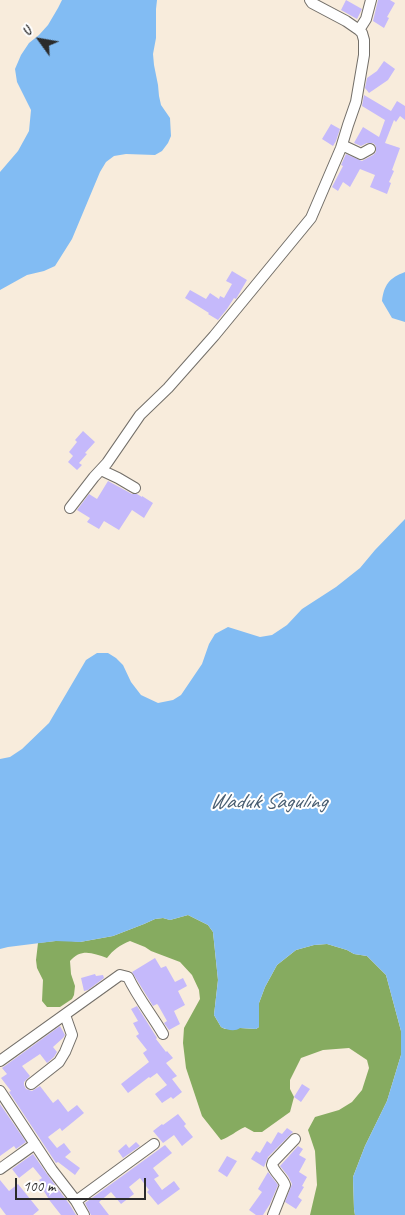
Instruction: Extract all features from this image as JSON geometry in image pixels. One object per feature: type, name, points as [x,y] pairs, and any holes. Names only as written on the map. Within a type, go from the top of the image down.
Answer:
[{"type":"street","points":[[70,508],[107,463],[140,415],[168,388],[214,336],[310,218],[342,145],[356,102],[364,55],[364,40],[359,30],[312,3],[310,0]]},
{"type":"street","points":[[359,30],[366,19],[371,0]]},
{"type":"street","points":[[342,145],[361,154],[370,149]]},
{"type":"street","points":[[101,470],[135,488]]},
{"type":"street","points":[[0,1061],[120,975],[128,977],[135,992],[155,1019],[163,1034]]},
{"type":"street","points":[[31,1084],[59,1062],[65,1052],[72,1035],[65,1015]]},
{"type":"street","points":[[1,1094],[84,1215]]},
{"type":"street","points":[[273,1215],[285,1184],[276,1174],[272,1165],[294,1139]]},
{"type":"street","points":[[0,1169],[35,1144]]},
{"type":"street","points":[[76,1201],[154,1144]]},
{"type":"green space","points":[[188,915],[208,925],[213,932],[218,980],[214,1015],[221,1027],[225,1029],[256,1029],[259,1027],[259,1003],[265,987],[277,965],[296,950],[327,944],[354,954],[367,956],[386,975],[401,1031],[401,1055],[387,1101],[365,1146],[353,1177],[355,1215],[310,1215],[317,1185],[315,1151],[308,1130],[315,1117],[339,1110],[352,1102],[362,1090],[369,1068],[367,1060],[349,1048],[323,1050],[301,1058],[290,1080],[290,1089],[294,1097],[290,1112],[262,1132],[254,1132],[245,1127],[221,1140],[202,1116],[186,1068],[183,1043],[184,1028],[200,999],[199,990],[192,975],[180,962],[130,941],[117,948],[107,958],[92,953],[78,954],[70,961],[71,974],[75,986],[72,999],[60,1007],[47,1007],[42,1001],[43,980],[37,968],[36,960],[38,943],[64,940],[80,942],[113,936],[155,919],[163,918],[170,920]]},
{"type":"water","points":[[62,0],[157,0],[156,38],[153,54],[154,65],[161,105],[170,118],[171,136],[162,151],[155,155],[126,154],[114,156],[106,162],[72,239],[55,266],[27,275],[0,290],[0,172],[18,151],[29,131],[31,110],[17,82],[15,69],[29,43],[48,25]]},
{"type":"water","points":[[405,272],[405,322],[392,318],[382,301],[388,283]]},
{"type":"water","name":"Waduk Saguling","points":[[405,519],[405,1215],[355,1215],[353,1177],[365,1146],[387,1101],[401,1055],[401,1031],[386,975],[367,956],[354,954],[327,944],[296,950],[277,965],[265,987],[259,1003],[259,1027],[256,1029],[240,1028],[231,1030],[221,1027],[214,1015],[218,980],[213,932],[208,925],[188,915],[170,920],[163,918],[155,919],[113,936],[80,942],[56,941],[0,949],[0,759],[10,757],[22,749],[49,723],[86,660],[97,653],[108,653],[116,658],[123,665],[131,682],[141,695],[158,703],[173,700],[181,695],[202,664],[209,644],[215,634],[228,627],[260,637],[272,635],[287,625],[302,609],[336,587],[360,568]]},
{"type":"building","points":[[346,0],[362,9],[357,19],[341,10]]},
{"type":"building","points":[[378,0],[390,0],[395,3],[387,17],[389,18],[384,28],[373,21]]},
{"type":"building","points":[[384,61],[395,69],[388,80],[369,93],[365,88],[367,78],[377,71]]},
{"type":"building","points":[[364,95],[391,111],[397,101],[405,106],[405,120],[400,116],[396,122],[394,120],[385,143],[400,148],[392,170],[394,171],[389,182],[391,183],[387,194],[370,187],[375,175],[360,169],[350,187],[343,182],[338,191],[332,187],[343,166],[341,165],[346,154],[362,161],[376,152],[376,146],[373,143],[361,146],[354,143],[363,127],[379,137],[385,120],[362,106]]},
{"type":"building","points":[[331,124],[340,129],[333,146],[322,139]]},
{"type":"building","points":[[232,271],[247,280],[236,299],[234,298],[218,320],[185,298],[190,290],[206,299],[210,293],[219,299],[220,296],[224,298],[232,284],[226,281]]},
{"type":"building","points":[[83,431],[95,442],[85,453],[87,454],[79,463],[82,465],[77,470],[68,462],[73,456],[69,452],[77,442],[75,440]]},
{"type":"building","points":[[108,481],[153,503],[144,518],[132,510],[119,530],[104,521],[99,529],[87,522],[90,518],[77,510],[89,494],[97,499]]},
{"type":"building","points":[[155,958],[161,968],[166,966],[175,982],[183,978],[187,986],[178,991],[185,1005],[174,1011],[180,1024],[169,1030],[164,1023],[167,1021],[158,1005],[153,1006],[132,972]]},
{"type":"building","points":[[95,974],[96,976],[103,975],[104,978],[84,991],[81,978]]},
{"type":"building","points":[[137,1006],[156,1039],[173,1058],[166,1063],[177,1076],[172,1079],[182,1092],[173,1099],[171,1097],[162,1103],[155,1094],[167,1085],[157,1073],[128,1093],[121,1084],[149,1062],[143,1053],[147,1050],[136,1036],[139,1034],[133,1023],[138,1021],[131,1009]]},
{"type":"building","points":[[60,1026],[65,1035],[53,1047],[57,1052],[54,1057],[47,1063],[40,1054],[22,1066],[30,1076],[24,1082],[26,1089],[32,1091],[40,1086],[53,1103],[58,1099],[68,1112],[77,1105],[84,1113],[62,1131],[60,1128],[48,1137],[57,1148],[64,1143],[71,1152],[65,1157],[80,1168],[75,1175],[58,1162],[56,1163],[1,1078],[7,1074],[2,1068]]},
{"type":"building","points":[[302,1084],[310,1089],[301,1102],[294,1097]]},
{"type":"building","points":[[0,1104],[26,1142],[16,1149],[14,1146],[0,1156]]},
{"type":"building","points":[[178,1114],[186,1124],[184,1126],[193,1137],[182,1146],[174,1135],[163,1143],[153,1131]]},
{"type":"building","points":[[287,1128],[293,1132],[268,1157],[264,1167],[251,1159],[256,1151],[260,1153],[267,1141],[271,1144],[278,1132],[282,1134]]},
{"type":"building","points":[[136,1142],[140,1146],[123,1158],[118,1151],[126,1144],[129,1148]]},
{"type":"building","points":[[165,1145],[172,1153],[153,1168],[159,1176],[154,1179],[162,1190],[174,1181],[180,1189],[158,1205],[147,1192],[149,1190],[140,1178],[129,1187],[134,1194],[121,1204],[111,1192],[99,1202],[109,1215],[91,1215],[85,1203]]},
{"type":"building","points":[[298,1146],[303,1149],[299,1155],[306,1159],[299,1172],[307,1177],[298,1197],[302,1200],[296,1209],[285,1202],[292,1184],[280,1166]]},
{"type":"building","points":[[33,1154],[76,1215],[61,1215],[42,1188],[44,1187],[39,1180],[42,1178],[33,1167],[19,1178],[12,1169]]},
{"type":"building","points":[[227,1156],[237,1161],[227,1177],[218,1171]]},
{"type":"building","points":[[268,1172],[278,1185],[263,1215],[256,1215],[249,1210],[262,1192],[258,1189]]},
{"type":"building","points":[[0,1180],[9,1191],[18,1184],[39,1210],[33,1215],[6,1215],[0,1207]]}]
